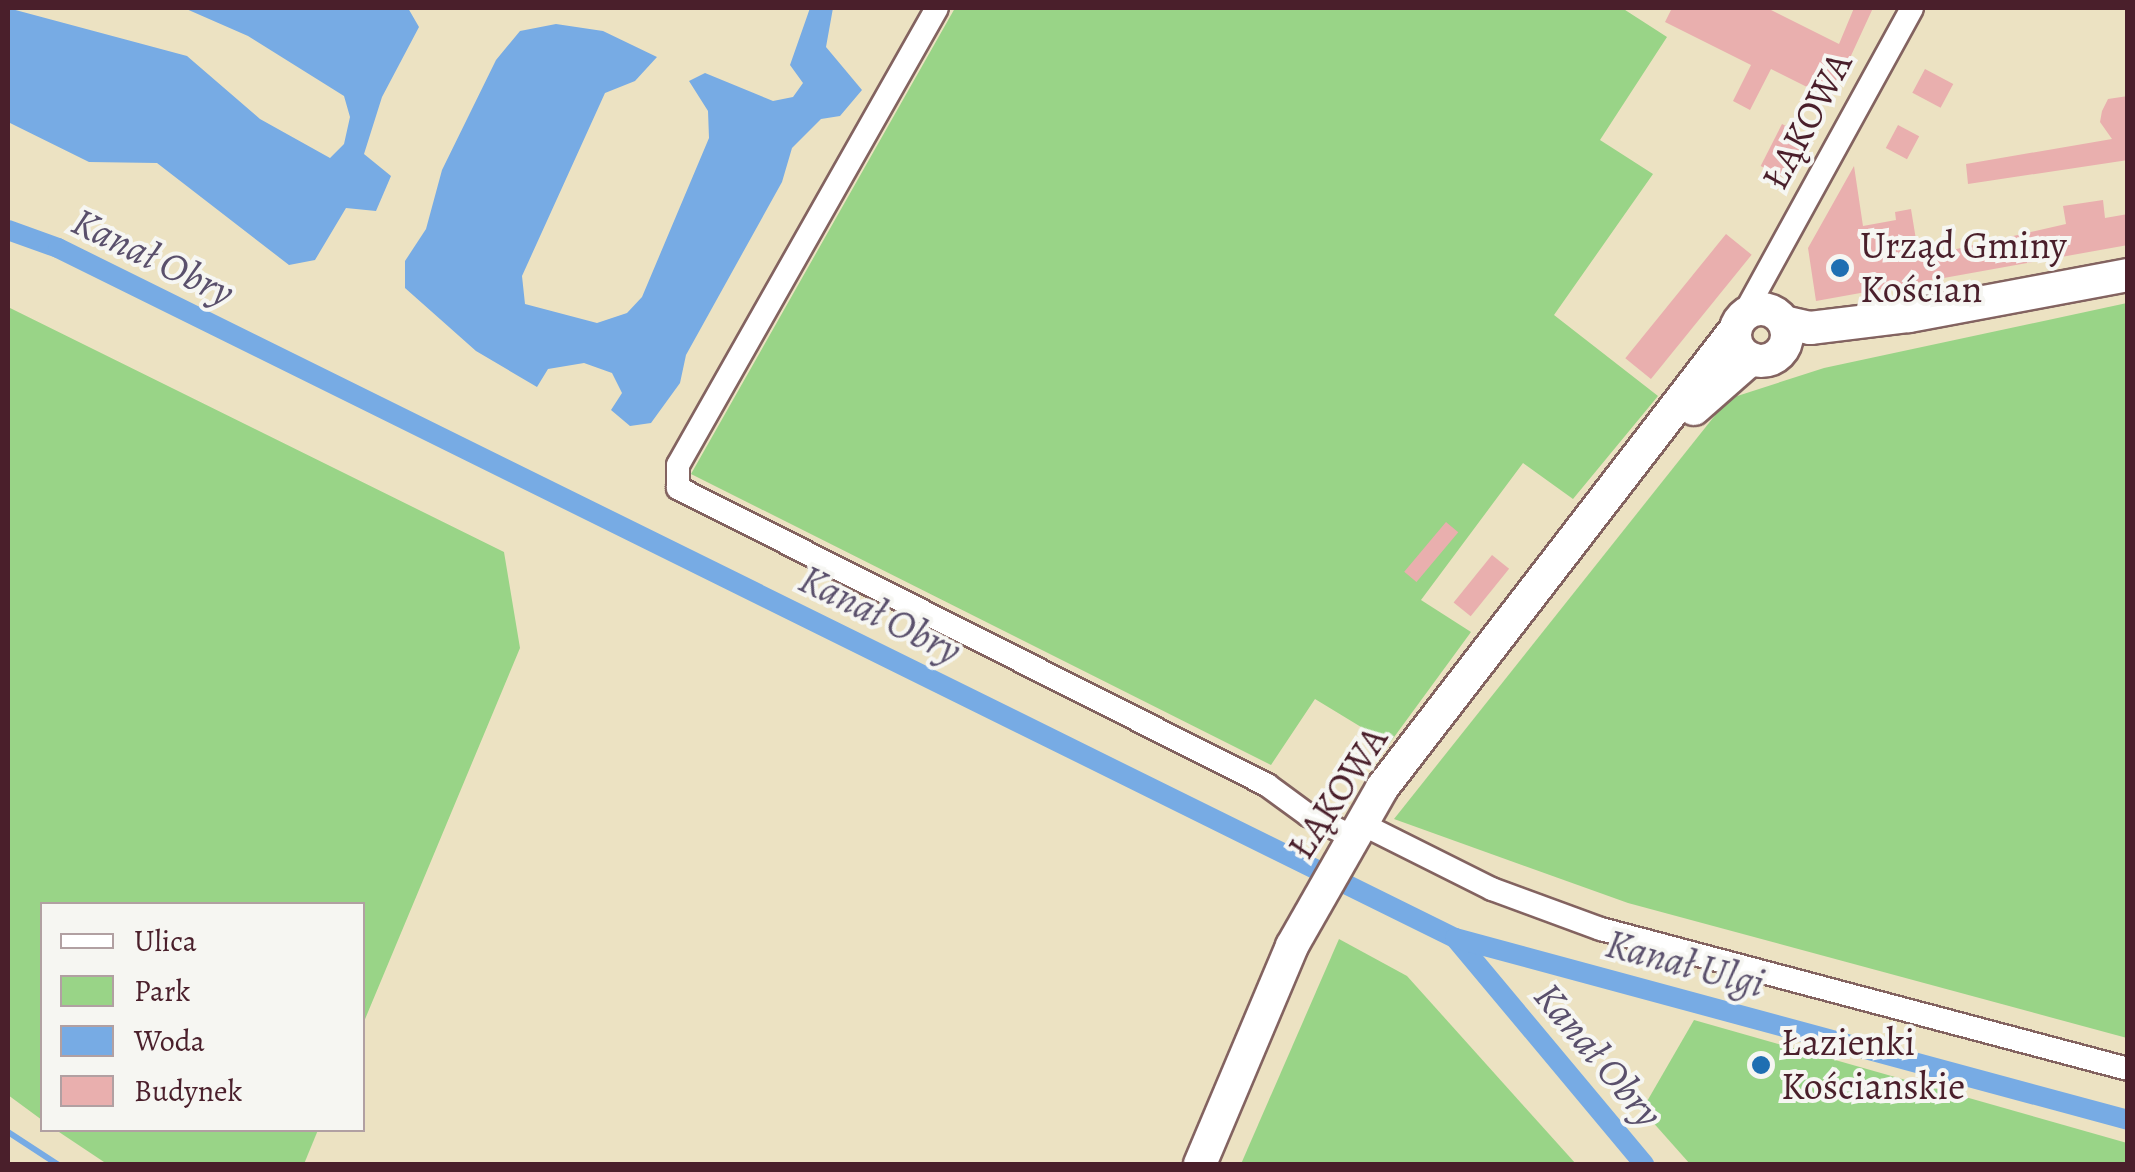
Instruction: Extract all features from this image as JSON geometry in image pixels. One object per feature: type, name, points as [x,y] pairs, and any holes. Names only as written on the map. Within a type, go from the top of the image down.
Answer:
[{"type":"street","points":[[937,8],[678,464],[678,488],[1267,785],[1308,816],[1601,928],[2128,1069]]},
{"type":"street","name":"ŁĄKOWA","points":[[1200,1164],[1310,914],[1354,834],[1739,322],[1772,271],[1912,8]]},
{"type":"street","points":[[1764,357],[1786,340],[1772,271]]},
{"type":"street","points":[[1908,316],[1844,343],[1764,357],[1738,348],[1739,322],[1761,308],[1810,328],[1908,316],[2128,275]]},
{"type":"street","name":"ŁĄKOWA","points":[[1604,501],[1655,459],[1710,390],[1764,357]]},
{"type":"green space","points":[[955,8],[1622,8],[1667,37],[1600,140],[1653,174],[1554,315],[1658,396],[1573,499],[1523,463],[1421,600],[1471,632],[1389,744],[1315,699],[1271,765],[691,474]]},
{"type":"green space","points":[[2127,303],[2127,1038],[1628,903],[1394,819],[1728,399],[1824,368]]},
{"type":"green space","points":[[8,307],[504,552],[520,648],[365,1019],[365,902],[40,902],[40,1119],[8,1095]]},
{"type":"green space","points":[[1339,939],[1407,976],[1576,1164],[1241,1164]]},
{"type":"green space","name":"Łazienki Kościanskie","points":[[1694,1020],[2127,1143],[2127,1164],[1690,1164],[1642,1110]]},
{"type":"green space","points":[[59,1132],[317,1132],[304,1164],[107,1164]]},
{"type":"water","points":[[8,8],[187,56],[260,119],[330,158],[344,144],[350,117],[344,96],[248,36],[184,8],[408,8],[419,27],[382,97],[364,154],[391,176],[376,211],[346,208],[315,260],[289,265],[157,163],[89,162],[8,122]]},
{"type":"water","points":[[810,8],[833,8],[826,47],[862,90],[840,116],[821,119],[792,148],[782,182],[686,355],[680,383],[651,423],[630,426],[611,410],[622,393],[612,373],[584,363],[548,369],[537,387],[476,351],[405,288],[405,261],[426,229],[442,170],[496,60],[520,31],[556,24],[603,31],[657,57],[635,81],[605,93],[522,276],[525,304],[597,323],[627,313],[642,297],[709,138],[708,111],[689,81],[705,73],[773,101],[793,97],[803,83],[790,65]]},
{"type":"building","points":[[1672,8],[1767,8],[1839,44],[1854,8],[1873,8],[1831,99],[1771,69],[1750,110],[1733,101],[1751,65],[1665,22]]},
{"type":"building","points":[[1925,69],[1953,84],[1941,108],[1912,93]]},
{"type":"building","points":[[2128,96],[2128,160],[1968,184],[1966,164],[2112,139],[2100,122],[2102,111],[2108,99]]},
{"type":"building","points":[[1782,124],[1808,137],[1787,179],[1761,166]]},
{"type":"building","points":[[1898,125],[1919,136],[1907,159],[1886,148]]},
{"type":"building","points":[[1854,166],[1863,226],[1896,220],[1895,212],[1911,209],[1918,252],[1926,256],[2066,224],[2063,206],[2103,200],[2105,218],[2128,214],[2128,245],[1816,301],[1808,248]]},
{"type":"building","points":[[1726,234],[1752,255],[1651,379],[1625,358]]},
{"type":"building","points":[[1446,522],[1458,532],[1416,582],[1404,572]]},
{"type":"building","points":[[1492,555],[1509,569],[1471,616],[1454,602]]},
{"type":"waterway","name":"Kanał Obry","points":[[8,230],[58,248],[1455,938],[1644,1164]]},
{"type":"waterway","name":"Kanał Ulgi","points":[[1455,938],[2128,1120]]},
{"type":"waterway","points":[[8,1132],[57,1164]]},
{"type":"place","name":"Urząd Gminy Kościan","points":[[1840,268]]},
{"type":"place","name":"Łazienki Kościanskie","points":[[1761,1065]]}]
